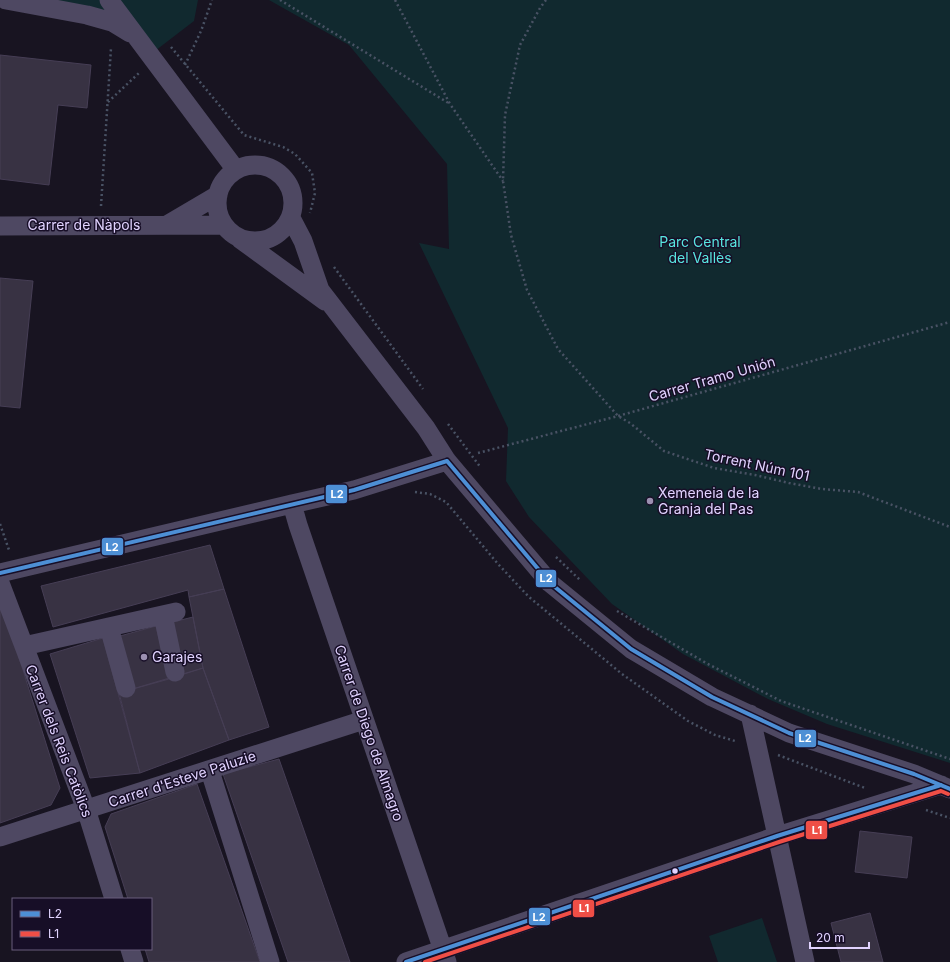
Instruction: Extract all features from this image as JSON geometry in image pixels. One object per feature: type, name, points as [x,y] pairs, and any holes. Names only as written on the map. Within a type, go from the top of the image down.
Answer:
[{"type":"street","points":[[6,0],[112,22],[136,37]]},
{"type":"street","points":[[109,0],[236,170]]},
{"type":"street","points":[[239,238],[251,241],[263,241],[275,236],[284,228],[291,218],[293,206],[292,194],[288,184],[280,174],[270,168],[259,165],[247,166],[236,170],[224,180],[218,195],[218,210],[223,225],[239,238],[333,306]]},
{"type":"street","points":[[167,225],[218,195]]},
{"type":"street","points":[[291,218],[303,241],[320,290],[426,428],[447,461],[550,583],[631,649],[712,697],[789,733],[914,774],[945,787]]},
{"type":"street","name":"Carrer de Nàpols","points":[[0,226],[223,225]]},
{"type":"street","points":[[0,573],[354,490],[447,461]]},
{"type":"street","name":"Carrer de Diego de Almagro","points":[[292,504],[445,956]]},
{"type":"street","name":"Carrer dels Reis Catòlics","points":[[0,583],[86,810],[114,898]]},
{"type":"street","points":[[24,646],[169,613],[175,672]]},
{"type":"street","points":[[109,627],[126,688]]},
{"type":"street","points":[[750,714],[805,962]]},
{"type":"street","name":"Carrer d'Esteve Paluzie","points":[[0,837],[210,771],[364,720]]},
{"type":"street","points":[[210,771],[270,962]]},
{"type":"street","points":[[406,962],[445,956],[777,836],[945,787]]},
{"type":"street","points":[[130,950],[134,962]]},
{"type":"path","points":[[185,65],[201,31],[212,0]]},
{"type":"path","points":[[280,0],[450,104]]},
{"type":"path","points":[[395,0],[450,104],[503,181]]},
{"type":"path","name":"Torrent Núm 101","points":[[546,0],[520,45],[505,115],[503,181],[511,235],[526,290],[558,349],[618,416],[630,423],[664,451],[714,468],[822,489],[858,492],[950,527]]},
{"type":"path","points":[[167,43],[244,135],[283,147],[295,154],[312,173],[315,193],[309,214]]},
{"type":"path","points":[[100,206],[111,48]]},
{"type":"path","points":[[107,102],[144,69]]},
{"type":"path","points":[[330,262],[427,394]]},
{"type":"path","name":"Carrer Tramo Unión","points":[[478,453],[618,416],[950,322]]},
{"type":"path","points":[[445,419],[481,469]]},
{"type":"path","points":[[0,524],[9,550]]},
{"type":"path","points":[[550,552],[583,583]]},
{"type":"path","points":[[611,607],[706,663],[781,701],[950,759]]},
{"type":"green space","points":[[6,0],[198,0],[194,21],[151,54],[136,37]]},
{"type":"green space","name":"Parc Central del Vallès","points":[[269,0],[950,0],[950,763],[827,724],[768,699],[683,654],[612,604],[529,517],[506,481],[508,428],[419,243],[449,249],[447,164],[349,45]]},
{"type":"green space","points":[[762,918],[777,962],[718,962],[709,936]]},
{"type":"building","points":[[0,55],[91,65],[87,108],[58,105],[49,185],[0,179]]},
{"type":"building","points":[[0,278],[33,281],[20,408],[0,406]]},
{"type":"building","points":[[210,545],[224,589],[189,597],[188,590],[53,627],[41,586]]},
{"type":"building","points":[[224,589],[269,727],[229,740],[203,668],[189,597]]},
{"type":"building","points":[[0,597],[60,788],[51,805],[0,823]]},
{"type":"building","name":"Garajes","points":[[193,617],[203,668],[181,675],[169,623]]},
{"type":"building","name":"Garajes","points":[[156,626],[169,679],[133,689],[120,636]]},
{"type":"building","points":[[103,638],[140,773],[90,778],[50,654]]},
{"type":"building","points":[[203,668],[229,740],[140,773],[119,693]]},
{"type":"building","points":[[279,759],[350,962],[288,962],[223,774]]},
{"type":"building","points":[[197,784],[260,962],[149,962],[145,950],[152,950],[152,898],[128,898],[105,827],[111,814]]},
{"type":"building","points":[[860,831],[912,837],[907,878],[855,872]]},
{"type":"building","points":[[870,913],[883,962],[841,962],[831,923]]},
{"type":"transit line","name":"L2","points":[[447,461],[550,583],[631,649],[712,697],[789,733],[914,774],[950,789]]},
{"type":"transit line","name":"L2","points":[[0,573],[354,490],[447,461]]},
{"type":"transit line","name":"L2","points":[[406,962],[777,836],[941,785]]},
{"type":"transit line","name":"L1","points":[[425,962],[779,842],[941,791],[948,794]]},
{"type":"place","name":"Xemeneia de la Granja del Pas","points":[[650,501]]},
{"type":"place","name":"Garajes","points":[[144,657]]}]
